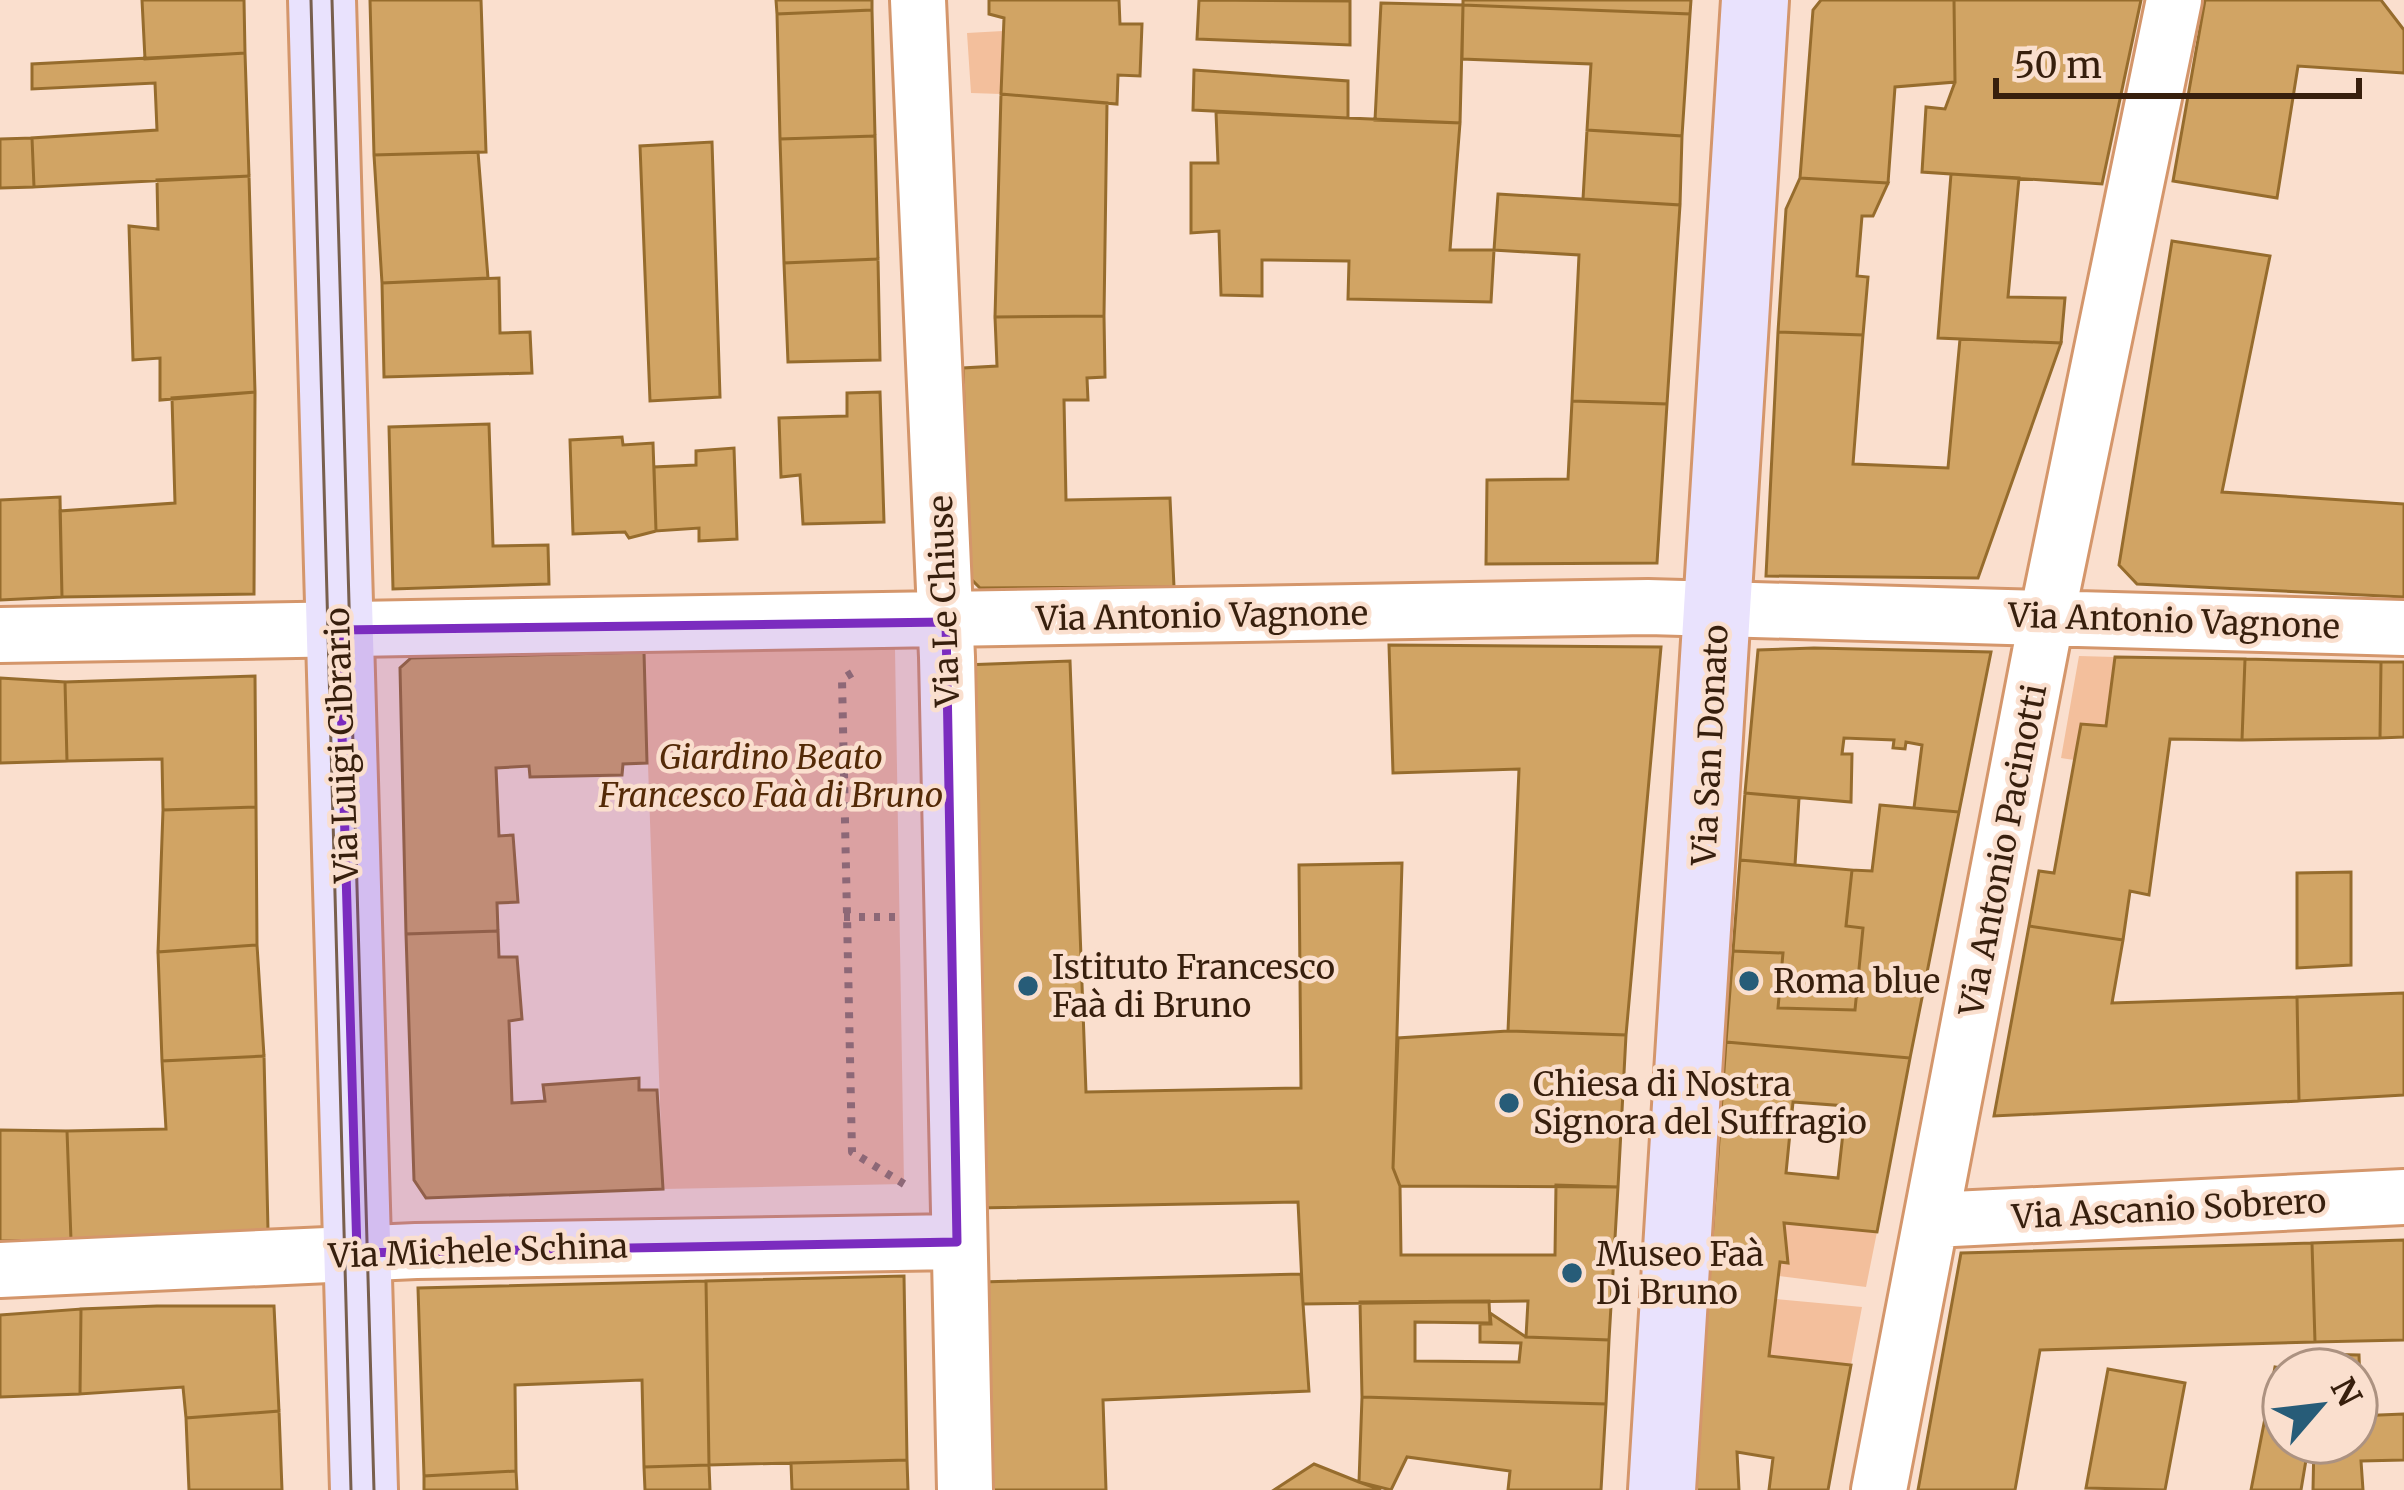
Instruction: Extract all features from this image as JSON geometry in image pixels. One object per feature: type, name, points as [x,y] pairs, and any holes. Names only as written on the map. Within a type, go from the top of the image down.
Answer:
[{"type":"street","name":"Via Luigi Cibrario","points":[[322,0],[364,1490]]},
{"type":"street","name":"Via Le Chiuse","points":[[918,0],[946,622],[964,1490]]},
{"type":"street","name":"Via San Donato","points":[[1662,1490],[1755,0]]},
{"type":"street","name":"Via Antonio Pacinotti","points":[[1879,1490],[2047,616],[2174,0]]},
{"type":"street","name":"Via Antonio Vagnone","points":[[0,635],[1718,608],[2404,628]]},
{"type":"street","name":"Via Ascanio Sobrero","points":[[1933,1220],[2404,1197]]},
{"type":"street","name":"Via Michele Schina","points":[[0,1270],[357,1253],[957,1242]]},
{"type":"path","points":[[860,669],[842,679],[852,1151],[904,1184]]},
{"type":"path","points":[[844,917],[898,917]]},
{"type":"highlighted area","points":[[946,622],[957,1242],[357,1253],[339,630]]},
{"type":"green space","points":[[1003,31],[1001,94],[971,93],[967,33]]},
{"type":"green space","name":"Giardino Beato Francesco Faà di Bruno","points":[[895,649],[904,1184],[663,1189],[644,652]]},
{"type":"green space","points":[[2079,656],[2115,657],[2106,726],[2081,724],[2074,760],[2061,758]]},
{"type":"green space","points":[[1784,1223],[1877,1232],[1866,1287],[1779,1276],[1780,1262],[1788,1262]]},
{"type":"green space","points":[[1776,1299],[1862,1307],[1851,1365],[1769,1356]]},
{"type":"building","points":[[142,0],[244,0],[245,53],[145,59]]},
{"type":"building","points":[[370,0],[481,0],[486,152],[374,155]]},
{"type":"building","points":[[776,0],[872,0],[872,10],[777,14]]},
{"type":"building","points":[[989,0],[1119,0],[1120,24],[1142,24],[1140,76],[1118,75],[1117,104],[1001,94],[1004,18],[989,14]]},
{"type":"building","points":[[1199,0],[1350,1],[1350,45],[1197,39]]},
{"type":"building","points":[[1463,0],[1691,0],[1690,14],[1463,5]]},
{"type":"building","points":[[1821,0],[1954,0],[1955,82],[1895,87],[1888,183],[1800,178],[1813,10]]},
{"type":"building","points":[[1954,0],[2141,0],[2102,184],[1922,172],[1926,107],[1945,109],[1955,82]]},
{"type":"building","points":[[2205,0],[2381,0],[2404,30],[2404,73],[2298,66],[2277,198],[2173,181]]},
{"type":"building","points":[[1381,3],[1463,5],[1460,123],[1375,120]]},
{"type":"building","points":[[1463,5],[1690,14],[1682,136],[1587,130],[1591,64],[1462,59]]},
{"type":"building","points":[[872,10],[875,136],[780,139],[777,14]]},
{"type":"building","points":[[245,53],[249,176],[34,187],[32,138],[157,130],[155,83],[32,89],[32,64]]},
{"type":"building","points":[[1194,70],[1348,81],[1348,118],[1193,110]]},
{"type":"building","points":[[1001,94],[1107,103],[1104,316],[995,317]]},
{"type":"building","points":[[1216,112],[1460,123],[1450,250],[1494,250],[1491,302],[1348,299],[1349,261],[1262,260],[1262,296],[1221,295],[1219,231],[1191,233],[1191,163],[1218,163]]},
{"type":"building","points":[[1587,130],[1682,136],[1680,205],[1583,199]]},
{"type":"building","points":[[875,136],[878,259],[784,263],[780,139]]},
{"type":"building","points":[[32,138],[34,187],[0,188],[0,139]]},
{"type":"building","points":[[712,142],[720,397],[650,401],[640,146]]},
{"type":"building","points":[[478,152],[488,278],[382,283],[374,155]]},
{"type":"building","points":[[1951,174],[2019,178],[2008,297],[2065,298],[2061,343],[1938,338]]},
{"type":"building","points":[[249,176],[255,392],[160,400],[160,358],[133,360],[129,226],[158,229],[157,180]]},
{"type":"building","points":[[1800,178],[1888,183],[1873,216],[1862,216],[1857,276],[1868,277],[1863,335],[1778,332],[1786,209]]},
{"type":"building","points":[[1498,194],[1680,205],[1667,404],[1572,401],[1579,255],[1494,250]]},
{"type":"building","points":[[2172,241],[2270,256],[2222,492],[2404,504],[2404,597],[2137,584],[2119,565]]},
{"type":"building","points":[[878,259],[880,360],[788,362],[784,263]]},
{"type":"building","points":[[499,278],[500,333],[530,332],[532,373],[384,377],[382,283]]},
{"type":"building","points":[[1104,316],[1105,377],[1087,378],[1088,400],[1064,400],[1066,500],[1170,498],[1174,587],[980,588],[968,576],[963,368],[997,366],[995,317]]},
{"type":"building","points":[[1778,332],[1863,335],[1853,464],[1948,468],[1960,339],[2061,343],[1978,578],[1766,576]]},
{"type":"building","points":[[255,392],[254,594],[62,597],[60,511],[175,503],[172,398]]},
{"type":"building","points":[[880,392],[884,522],[803,524],[800,475],[781,477],[779,418],[847,416],[847,393]]},
{"type":"building","points":[[1572,401],[1667,404],[1657,563],[1486,564],[1487,480],[1568,479]]},
{"type":"building","points":[[489,424],[493,546],[548,545],[549,584],[393,589],[389,427]]},
{"type":"building","points":[[622,437],[623,445],[653,443],[656,531],[629,538],[625,532],[573,534],[570,440]]},
{"type":"building","points":[[734,448],[737,539],[699,541],[699,528],[656,531],[654,467],[696,465],[696,451]]},
{"type":"building","points":[[60,497],[62,597],[0,600],[0,500]]},
{"type":"building","points":[[1389,645],[1661,647],[1626,1035],[1508,1031],[1519,769],[1393,773]]},
{"type":"building","points":[[1758,650],[1991,652],[1959,812],[1914,808],[1922,745],[1906,742],[1905,749],[1893,748],[1894,740],[1844,738],[1842,754],[1852,754],[1851,802],[1745,793]]},
{"type":"building","points":[[644,652],[647,763],[623,764],[622,775],[530,777],[529,766],[496,768],[499,836],[513,835],[518,902],[497,903],[498,931],[406,934],[400,668],[411,658]]},
{"type":"building","points":[[2115,657],[2245,659],[2242,740],[2170,739],[2149,895],[2130,891],[2123,940],[2029,926],[2039,871],[2054,873],[2081,724],[2106,726]]},
{"type":"building","points":[[2245,659],[2381,662],[2380,738],[2242,740]]},
{"type":"building","name":"Istituto Francesco Faà di Bruno","points":[[1070,661],[1086,1092],[1301,1088],[1299,865],[1402,863],[1393,1168],[1400,1186],[1401,1255],[1555,1255],[1556,1185],[1618,1187],[1609,1340],[1526,1337],[1528,1301],[1303,1304],[1298,1202],[977,1208],[964,665]]},
{"type":"building","points":[[2381,662],[2404,662],[2404,737],[2380,738]]},
{"type":"building","points":[[255,676],[256,807],[163,810],[162,759],[67,761],[65,682]]},
{"type":"building","points":[[0,678],[65,682],[67,761],[0,763]]},
{"type":"building","points":[[1745,793],[1799,798],[1795,865],[1740,860]]},
{"type":"building","points":[[1880,805],[1959,812],[1910,1058],[1726,1042],[1733,951],[1783,953],[1778,1008],[1855,1010],[1863,928],[1846,926],[1852,870],[1872,871]]},
{"type":"building","points":[[256,807],[257,945],[158,952],[163,810]]},
{"type":"building","points":[[1740,860],[1852,870],[1846,926],[1863,928],[1855,1010],[1778,1008],[1783,953],[1733,951]]},
{"type":"building","points":[[2351,872],[2351,965],[2297,968],[2297,873]]},
{"type":"building","points":[[2029,926],[2123,940],[2112,1003],[2297,997],[2299,1101],[1994,1116]]},
{"type":"building","points":[[498,931],[499,957],[517,957],[522,1019],[509,1021],[512,1103],[545,1101],[543,1085],[639,1078],[639,1090],[657,1090],[663,1189],[426,1198],[414,1180],[406,934]]},
{"type":"building","points":[[257,945],[264,1056],[162,1061],[158,952]]},
{"type":"building","points":[[2404,993],[2404,1095],[2299,1101],[2297,997]]},
{"type":"building","name":"Chiesa di Nostra Signora del Suffragio","points":[[1508,1031],[1626,1035],[1618,1187],[1400,1186],[1393,1168],[1398,1038]]},
{"type":"building","points":[[1726,1042],[1910,1058],[1877,1232],[1784,1223],[1788,1263],[1780,1262],[1769,1356],[1851,1365],[1828,1490],[1769,1490],[1773,1458],[1737,1452],[1739,1490],[1694,1490]],"holes":[[[1793,1102],[1846,1106],[1838,1178],[1786,1173]]]},
{"type":"building","points":[[264,1056],[268,1230],[71,1240],[67,1131],[166,1129],[162,1061]]},
{"type":"building","points":[[0,1130],[67,1131],[71,1240],[0,1241]]},
{"type":"building","points":[[2404,1240],[2404,1340],[2315,1342],[2312,1243]]},
{"type":"building","points":[[2312,1243],[2315,1342],[2040,1350],[2015,1490],[1918,1490],[1961,1253]]},
{"type":"building","points":[[1301,1274],[1309,1391],[1103,1400],[1106,1490],[986,1490],[980,1282]]},
{"type":"building","points":[[904,1276],[907,1460],[709,1465],[706,1281]]},
{"type":"building","points":[[706,1281],[709,1465],[644,1467],[642,1380],[515,1385],[516,1471],[424,1476],[418,1288]]},
{"type":"building","points":[[1489,1301],[1490,1323],[1415,1322],[1415,1361],[1519,1362],[1521,1343],[1480,1342],[1480,1324],[1491,1324],[1490,1313],[1526,1337],[1609,1340],[1606,1404],[1362,1397],[1360,1302]]},
{"type":"building","points":[[274,1306],[279,1411],[186,1418],[183,1387],[80,1394],[81,1309]]},
{"type":"building","points":[[81,1309],[80,1394],[0,1397],[0,1315]]},
{"type":"building","points":[[2108,1369],[2185,1383],[2165,1490],[2086,1488]]},
{"type":"building","points":[[1362,1397],[1606,1404],[1601,1490],[1508,1490],[1510,1471],[1407,1457],[1391,1490],[1359,1482]]},
{"type":"building","points":[[279,1411],[282,1490],[189,1490],[186,1418]]},
{"type":"building","points":[[2404,1414],[2404,1460],[2380,1461],[2380,1415]]},
{"type":"building","points":[[2260,1444],[2260,1466],[2305,1466],[2301,1490],[2251,1490]]},
{"type":"building","points":[[907,1460],[908,1490],[792,1490],[791,1463]]},
{"type":"building","points":[[1314,1464],[1359,1482],[1381,1490],[1274,1490]]},
{"type":"building","points":[[709,1465],[710,1490],[645,1490],[644,1467]]},
{"type":"building","points":[[2314,1466],[2361,1466],[2363,1490],[2313,1490]]},
{"type":"building","points":[[516,1471],[517,1490],[424,1490],[424,1476]]},
{"type":"tram line","points":[[311,0],[351,1490]]},
{"type":"tram line","points":[[332,0],[374,1490]]},
{"type":"place","name":"Roma blue","points":[[1749,981]]},
{"type":"place","name":"Istituto Francesco Faà di Bruno","points":[[1028,986]]},
{"type":"place","name":"Chiesa di Nostra Signora del Suffragio","points":[[1509,1103]]},
{"type":"place","name":"Museo Faà Di Bruno","points":[[1572,1273]]}]
